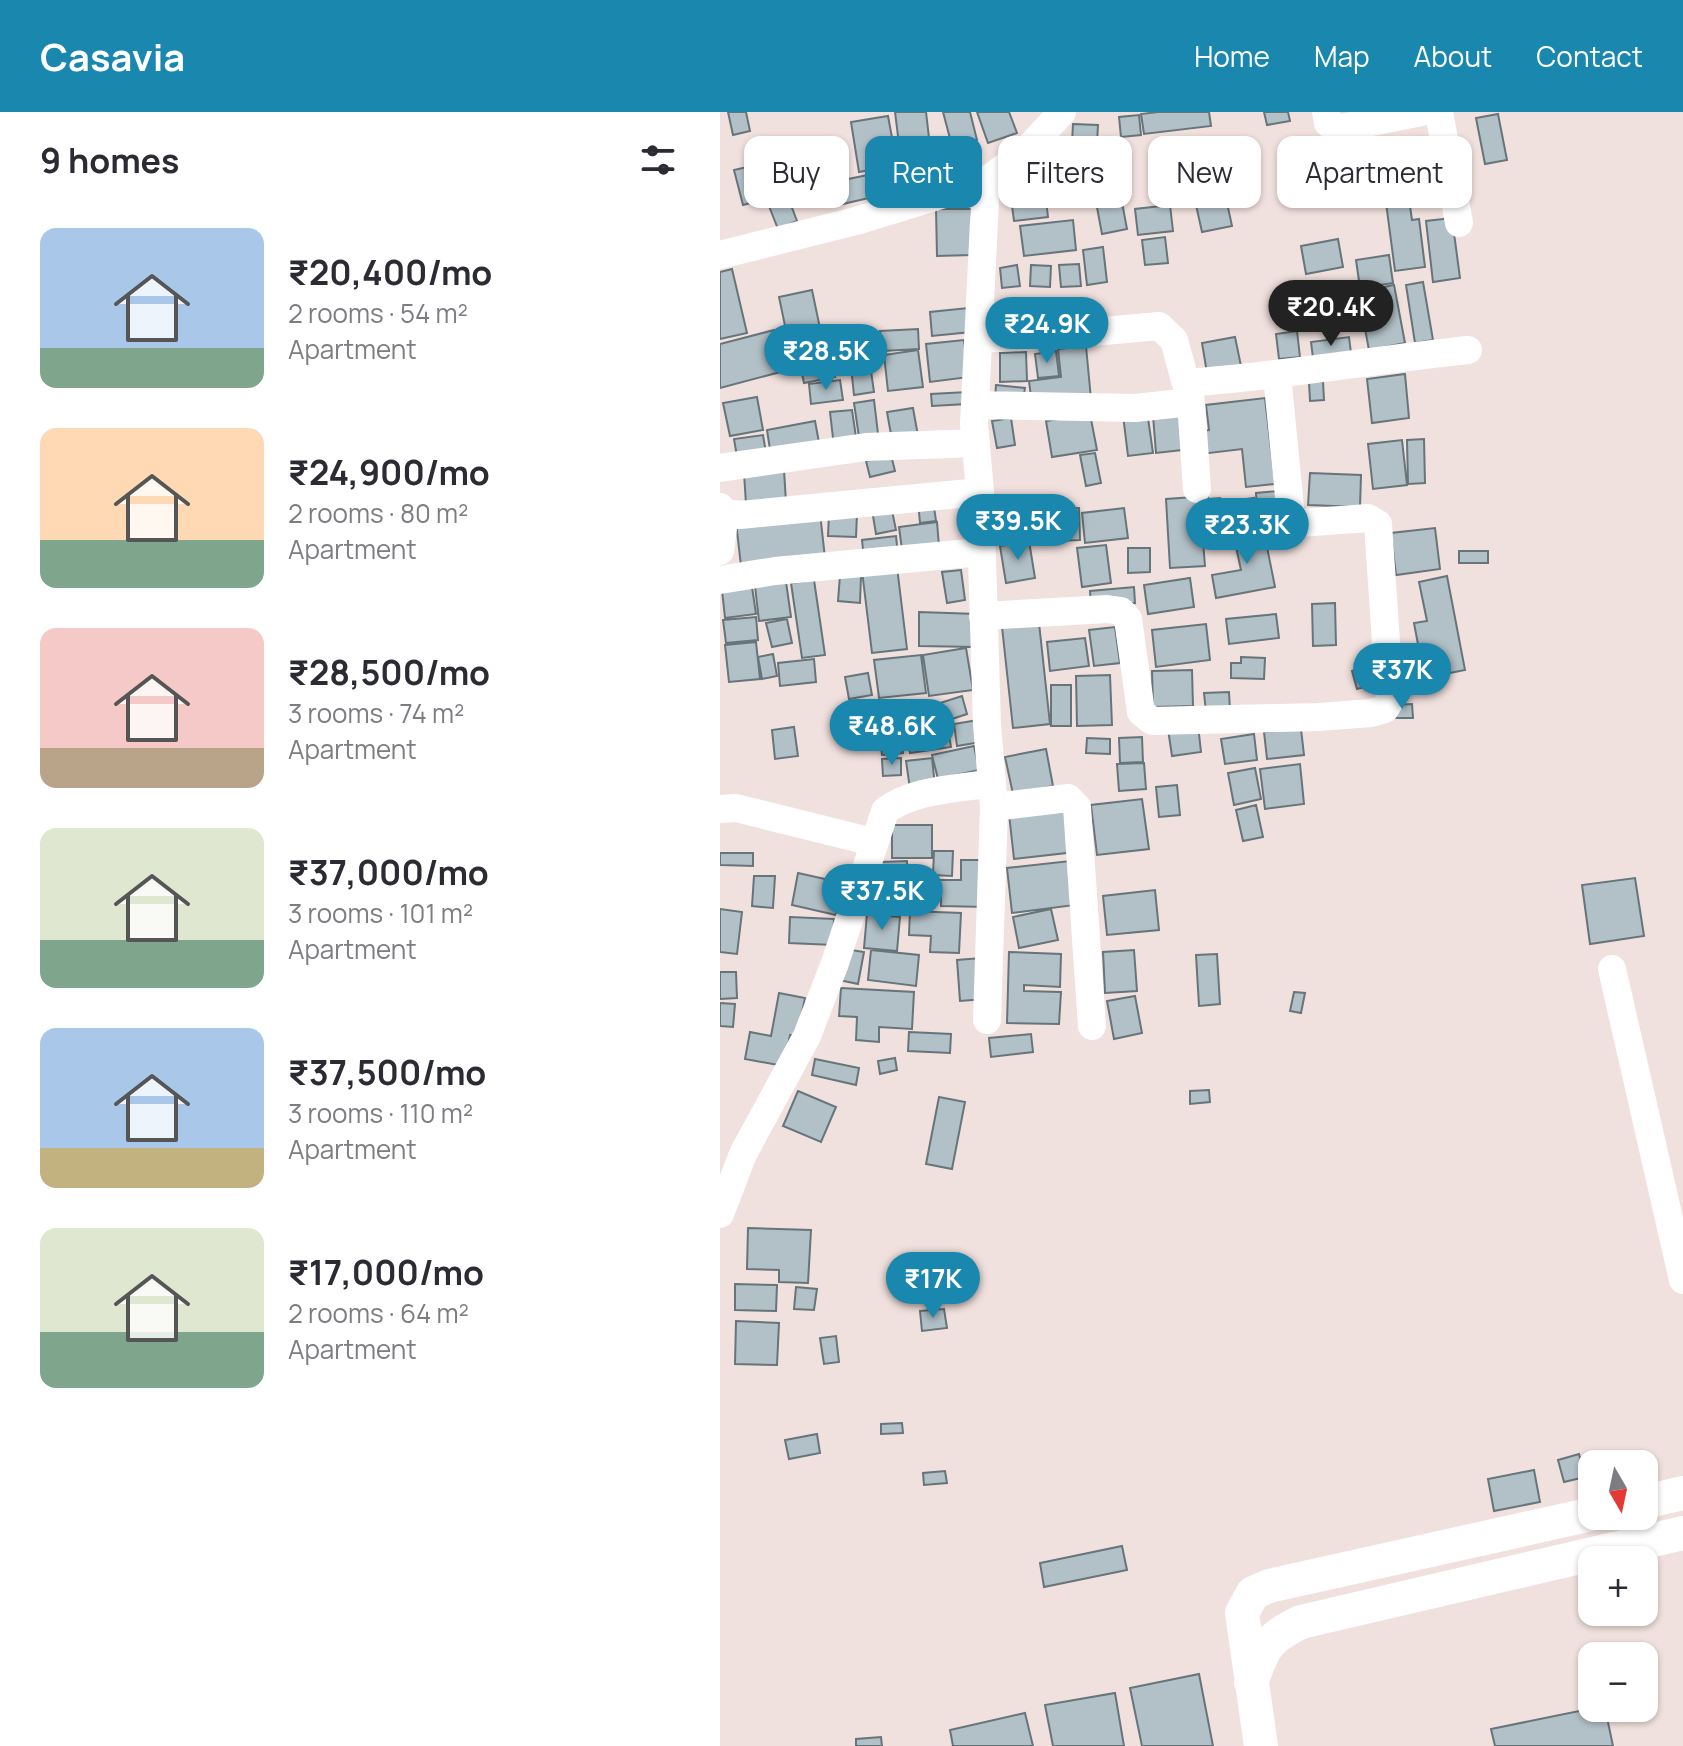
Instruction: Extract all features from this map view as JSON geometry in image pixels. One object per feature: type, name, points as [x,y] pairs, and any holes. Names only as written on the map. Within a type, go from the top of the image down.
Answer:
[{"type":"street","points":[[720,255],[856,221],[986,181],[1026,151],[1062,112]]},
{"type":"street","points":[[1326,112],[1328,123],[1337,129],[1421,112]]},
{"type":"street","points":[[1439,112],[1459,223]]},
{"type":"street","points":[[986,181],[975,405],[987,725],[993,795],[987,1020]]},
{"type":"street","points":[[978,339],[1159,326],[1174,340],[1189,392],[1197,489]]},
{"type":"street","points":[[975,405],[1135,408],[1189,392],[1277,375],[1468,350]]},
{"type":"street","points":[[983,616],[1107,609],[1121,611],[1128,619],[1141,712],[1152,721],[1319,717],[1385,709],[1390,701],[1378,524],[1368,518],[1299,523],[1291,517],[1277,375]]},
{"type":"street","points":[[720,468],[866,447],[976,443]]},
{"type":"street","points":[[720,551],[722,510],[740,515],[980,492]]},
{"type":"street","points":[[720,580],[775,571],[981,552]]},
{"type":"street","points":[[720,1214],[732,1153],[807,1036],[835,963],[873,842],[885,811],[897,801],[993,795],[1068,798],[1077,807],[1092,1026]]},
{"type":"street","points":[[720,809],[736,808],[873,842]]},
{"type":"street","points":[[1612,969],[1683,1280]]},
{"type":"street","points":[[1658,1499],[1683,1493]]},
{"type":"street","points":[[1261,1746],[1242,1613],[1253,1593],[1285,1583],[1578,1517]]},
{"type":"street","points":[[1251,1683],[1263,1649],[1284,1630],[1301,1622],[1683,1533]]},
{"type":"building","points":[[728,112],[746,112],[750,131],[733,135]]},
{"type":"building","points":[[895,112],[926,112],[929,136],[898,136]]},
{"type":"building","points":[[943,112],[970,112],[976,136],[949,136]]},
{"type":"building","points":[[977,112],[1009,112],[1017,133],[998,136],[998,140],[988,143]]},
{"type":"building","points":[[1209,112],[1211,126],[1144,134],[1141,114]]},
{"type":"building","points":[[1264,112],[1288,112],[1290,121],[1267,125]]},
{"type":"building","points":[[1498,114],[1507,160],[1485,164],[1476,118]]},
{"type":"building","points":[[1139,115],[1141,135],[1121,136],[1119,117]]},
{"type":"building","points":[[888,116],[892,136],[865,136],[865,171],[859,172],[851,122]]},
{"type":"building","points":[[1073,124],[1098,125],[1097,136],[1072,136]]},
{"type":"building","points":[[744,168],[744,205],[743,205],[734,170]]},
{"type":"building","points":[[865,176],[865,199],[849,203],[849,179]]},
{"type":"building","points":[[770,208],[792,208],[797,221],[778,229]]},
{"type":"building","points":[[1012,208],[1047,208],[1048,217],[1014,221]]},
{"type":"building","points":[[1097,208],[1123,208],[1127,229],[1102,234]]},
{"type":"building","points":[[1170,208],[1173,231],[1138,235],[1135,209]]},
{"type":"building","points":[[1197,208],[1228,208],[1232,226],[1202,232]]},
{"type":"building","points":[[1387,208],[1410,208],[1412,220],[1419,219],[1425,267],[1395,271]]},
{"type":"building","points":[[936,209],[971,209],[972,255],[937,256]]},
{"type":"building","points":[[1452,218],[1460,278],[1433,282],[1426,221]]},
{"type":"building","points":[[1073,220],[1076,250],[1024,256],[1020,226]]},
{"type":"building","points":[[1165,237],[1168,263],[1145,265],[1142,240]]},
{"type":"building","points":[[1338,239],[1343,267],[1306,274],[1301,246]]},
{"type":"building","points":[[1103,247],[1107,282],[1087,285],[1083,250]]},
{"type":"building","points":[[1389,255],[1393,283],[1360,288],[1356,260]]},
{"type":"building","points":[[1079,264],[1081,286],[1061,287],[1059,265]]},
{"type":"building","points":[[1017,265],[1020,286],[1002,288],[1000,268]]},
{"type":"building","points":[[1031,265],[1051,266],[1050,287],[1030,286]]},
{"type":"building","points":[[732,269],[747,333],[720,339],[720,272]]},
{"type":"building","points":[[1423,282],[1433,340],[1415,343],[1406,285]]},
{"type":"building","points":[[1394,285],[1405,343],[1369,350],[1358,292]]},
{"type":"building","points":[[812,290],[826,357],[793,364],[779,297]]},
{"type":"building","points":[[968,308],[971,332],[932,336],[930,312]]},
{"type":"building","points":[[1064,315],[1066,329],[1043,332],[1041,318]]},
{"type":"building","points":[[918,329],[919,349],[882,351],[880,331]]},
{"type":"building","points":[[774,330],[784,371],[720,388],[720,344]]},
{"type":"building","points":[[1297,331],[1300,357],[1279,359],[1276,334]]},
{"type":"building","points":[[1235,337],[1241,366],[1207,373],[1202,343]]},
{"type":"building","points":[[1349,337],[1351,353],[1313,358],[1311,342]]},
{"type":"building","points":[[964,340],[969,377],[930,382],[926,344]]},
{"type":"building","points":[[1086,346],[1091,399],[1032,405],[1029,381],[1061,377],[1058,349]]},
{"type":"building","points":[[918,350],[923,387],[888,391],[884,355]]},
{"type":"building","points":[[1056,351],[1059,376],[1038,378],[1035,354]]},
{"type":"building","points":[[1026,352],[1027,381],[1000,382],[1000,353]]},
{"type":"building","points":[[831,359],[835,377],[804,383],[800,365]]},
{"type":"building","points":[[870,364],[874,392],[854,395],[851,367]]},
{"type":"building","points":[[1405,374],[1409,418],[1372,423],[1367,379]]},
{"type":"building","points":[[840,380],[843,400],[811,404],[809,384]]},
{"type":"building","points":[[1323,381],[1324,400],[1310,401],[1309,382]]},
{"type":"building","points":[[996,385],[1025,388],[1023,401],[995,399]]},
{"type":"building","points":[[967,392],[967,404],[932,406],[931,394]]},
{"type":"building","points":[[757,397],[763,430],[730,436],[723,403]]},
{"type":"building","points":[[1265,398],[1275,484],[1246,487],[1242,449],[1201,454],[1198,431],[1209,430],[1206,405]]},
{"type":"building","points":[[874,400],[879,442],[860,444],[854,403]]},
{"type":"building","points":[[913,408],[918,436],[892,440],[887,412]]},
{"type":"building","points":[[852,410],[857,444],[834,447],[830,412]]},
{"type":"building","points":[[1147,411],[1153,453],[1128,456],[1123,415]]},
{"type":"building","points":[[1187,412],[1191,449],[1156,453],[1153,416]]},
{"type":"building","points":[[1090,414],[1097,450],[1052,457],[1046,421]]},
{"type":"building","points":[[1011,418],[1015,445],[997,448],[992,421]]},
{"type":"building","points":[[815,421],[820,448],[771,456],[767,430]]},
{"type":"building","points":[[763,435],[767,459],[738,463],[734,439]]},
{"type":"building","points":[[1424,439],[1425,483],[1408,484],[1407,440]]},
{"type":"building","points":[[1402,440],[1407,485],[1373,489],[1368,444]]},
{"type":"building","points":[[1095,453],[1101,483],[1086,486],[1080,455]]},
{"type":"building","points":[[891,455],[895,471],[870,477],[866,461]]},
{"type":"building","points":[[784,470],[786,502],[746,504],[744,473]]},
{"type":"building","points":[[1310,473],[1361,475],[1360,507],[1308,505]]},
{"type":"building","points":[[1278,491],[1279,510],[1257,511],[1256,493]]},
{"type":"building","points":[[1208,496],[1208,499],[1220,498],[1222,526],[1202,528],[1205,566],[1170,568],[1166,499]]},
{"type":"building","points":[[1254,498],[1256,522],[1226,525],[1224,502]]},
{"type":"building","points":[[933,500],[936,521],[920,523],[918,502]]},
{"type":"building","points":[[891,506],[896,530],[876,534],[872,510]]},
{"type":"building","points":[[1056,508],[1079,508],[1080,540],[1056,541]]},
{"type":"building","points":[[1124,508],[1128,538],[1085,543],[1082,513]]},
{"type":"building","points":[[1010,509],[1034,509],[1033,533],[1009,533]]},
{"type":"building","points":[[820,513],[825,558],[741,566],[736,522]]},
{"type":"building","points":[[829,513],[857,514],[856,537],[828,536]]},
{"type":"building","points":[[937,522],[939,546],[902,550],[899,527]]},
{"type":"building","points":[[1263,527],[1275,587],[1216,598],[1212,575],[1241,570],[1233,533]]},
{"type":"building","points":[[1435,528],[1440,569],[1396,575],[1391,533]]},
{"type":"building","points":[[896,536],[898,555],[864,559],[862,540]]},
{"type":"building","points":[[1029,541],[1035,578],[1006,583],[1000,546]]},
{"type":"building","points":[[1106,545],[1111,583],[1082,587],[1077,548]]},
{"type":"building","points":[[1128,548],[1150,548],[1150,572],[1128,573]]},
{"type":"building","points":[[1459,551],[1488,551],[1488,563],[1459,563]]},
{"type":"building","points":[[897,567],[907,649],[872,653],[862,571]]},
{"type":"building","points":[[961,570],[965,600],[947,603],[942,572]]},
{"type":"building","points":[[840,575],[861,576],[860,603],[838,601]]},
{"type":"building","points":[[1447,576],[1465,670],[1415,680],[1410,657],[1420,655],[1414,623],[1427,621],[1419,582]]},
{"type":"building","points":[[1190,578],[1194,607],[1148,614],[1144,585]]},
{"type":"building","points":[[814,580],[825,655],[802,658],[791,583]]},
{"type":"building","points":[[786,582],[791,617],[759,621],[755,586]]},
{"type":"building","points":[[752,587],[756,614],[725,618],[722,590]]},
{"type":"building","points":[[1134,587],[1135,603],[1091,608],[1090,591]]},
{"type":"building","points":[[1335,603],[1336,645],[1313,646],[1312,604]]},
{"type":"building","points":[[919,612],[977,614],[977,647],[919,646]]},
{"type":"building","points":[[1276,614],[1279,638],[1229,644],[1226,619]]},
{"type":"building","points":[[756,617],[758,640],[726,643],[723,620]]},
{"type":"building","points":[[787,619],[792,643],[772,647],[766,623]]},
{"type":"building","points":[[1039,623],[1050,724],[1013,728],[1002,627]]},
{"type":"building","points":[[1206,624],[1210,660],[1156,667],[1152,630]]},
{"type":"building","points":[[1115,627],[1120,663],[1094,666],[1089,630]]},
{"type":"building","points":[[1085,638],[1089,666],[1050,671],[1047,642]]},
{"type":"building","points":[[756,642],[760,679],[729,682],[725,645]]},
{"type":"building","points":[[966,648],[973,690],[929,696],[923,655]]},
{"type":"building","points":[[773,654],[777,676],[762,679],[758,657]]},
{"type":"building","points":[[921,655],[926,693],[879,698],[874,660]]},
{"type":"building","points":[[1241,657],[1265,658],[1264,679],[1231,678],[1231,663],[1241,663]]},
{"type":"building","points":[[814,659],[816,682],[780,686],[778,663]]},
{"type":"building","points":[[1370,666],[1375,684],[1357,689],[1352,671]]},
{"type":"building","points":[[1192,670],[1193,706],[1153,707],[1152,671]]},
{"type":"building","points":[[868,673],[872,695],[849,699],[845,677]]},
{"type":"building","points":[[1110,675],[1112,725],[1077,726],[1076,676]]},
{"type":"building","points":[[1051,685],[1071,685],[1071,726],[1051,726]]},
{"type":"building","points":[[1229,692],[1230,710],[1206,712],[1204,693]]},
{"type":"building","points":[[962,696],[967,714],[940,723],[934,705]]},
{"type":"building","points":[[929,703],[932,723],[905,726],[902,705]]},
{"type":"building","points":[[1412,704],[1413,718],[1392,718],[1391,705]]},
{"type":"building","points":[[898,708],[903,753],[882,755],[877,710]]},
{"type":"building","points":[[984,719],[987,741],[957,746],[954,724]]},
{"type":"building","points":[[947,724],[951,747],[910,753],[907,729]]},
{"type":"building","points":[[1198,725],[1201,752],[1172,756],[1168,729]]},
{"type":"building","points":[[794,727],[798,756],[775,759],[772,730]]},
{"type":"building","points":[[1301,729],[1304,755],[1267,759],[1264,732]]},
{"type":"building","points":[[1254,734],[1257,760],[1225,764],[1221,739]]},
{"type":"building","points":[[1142,737],[1143,762],[1120,763],[1119,738]]},
{"type":"building","points":[[1087,738],[1110,739],[1110,754],[1086,753]]},
{"type":"building","points":[[974,746],[979,770],[938,779],[932,755]]},
{"type":"building","points":[[1046,749],[1053,786],[1013,794],[1005,757]]},
{"type":"building","points":[[901,758],[901,775],[883,776],[882,759]]},
{"type":"building","points":[[932,758],[935,786],[910,789],[906,761]]},
{"type":"building","points":[[1144,763],[1146,789],[1119,791],[1117,764]]},
{"type":"building","points":[[1300,764],[1304,804],[1265,809],[1260,769]]},
{"type":"building","points":[[1255,768],[1261,799],[1234,805],[1228,773]]},
{"type":"building","points":[[1177,785],[1180,815],[1159,817],[1156,787]]},
{"type":"building","points":[[1142,799],[1149,849],[1097,855],[1091,805]]},
{"type":"building","points":[[1256,805],[1263,837],[1243,841],[1236,810]]},
{"type":"building","points":[[1069,807],[1075,852],[1014,859],[1009,814]]},
{"type":"building","points":[[892,825],[932,825],[932,858],[892,858]]},
{"type":"building","points":[[934,851],[953,851],[952,876],[933,875]]},
{"type":"building","points":[[720,853],[753,853],[753,866],[720,865]]},
{"type":"building","points":[[961,860],[987,860],[986,907],[941,906],[941,892],[924,892],[924,880],[961,880]]},
{"type":"building","points":[[907,861],[908,896],[882,897],[881,862]]},
{"type":"building","points":[[1070,861],[1075,905],[1012,913],[1007,868]]},
{"type":"building","points":[[798,873],[843,883],[836,915],[792,905]]},
{"type":"building","points":[[754,876],[775,876],[773,908],[752,906]]},
{"type":"building","points":[[1635,878],[1644,936],[1590,944],[1582,885]]},
{"type":"building","points":[[1155,890],[1159,930],[1107,935],[1103,896]]},
{"type":"building","points":[[720,909],[742,912],[737,954],[720,952]]},
{"type":"building","points":[[1051,909],[1058,940],[1019,948],[1013,917]]},
{"type":"building","points":[[910,911],[961,913],[959,953],[930,952],[931,936],[909,935]]},
{"type":"building","points":[[867,914],[900,917],[897,951],[864,948]]},
{"type":"building","points":[[790,917],[834,919],[833,945],[789,943]]},
{"type":"building","points":[[845,949],[864,952],[858,984],[839,980]]},
{"type":"building","points":[[871,950],[919,955],[916,986],[868,980]]},
{"type":"building","points":[[1134,950],[1137,991],[1105,993],[1103,952]]},
{"type":"building","points":[[1009,952],[1061,954],[1060,987],[1024,985],[1024,991],[1061,992],[1059,1024],[1007,1023]]},
{"type":"building","points":[[1217,954],[1220,1004],[1199,1006],[1196,955]]},
{"type":"building","points":[[981,958],[985,999],[960,1001],[957,960]]},
{"type":"building","points":[[720,972],[736,972],[737,998],[720,999]]},
{"type":"building","points":[[841,988],[914,992],[912,1029],[879,1027],[879,1042],[856,1040],[857,1017],[839,1016]]},
{"type":"building","points":[[1294,992],[1305,993],[1301,1013],[1290,1011]]},
{"type":"building","points":[[779,993],[805,998],[797,1037],[790,1035],[784,1066],[745,1059],[750,1032],[771,1036]]},
{"type":"building","points":[[1135,996],[1142,1033],[1114,1039],[1107,1001]]},
{"type":"building","points":[[720,1003],[735,1004],[733,1027],[720,1026]]},
{"type":"building","points":[[909,1032],[951,1034],[950,1053],[908,1051]]},
{"type":"building","points":[[1031,1034],[1033,1052],[991,1057],[989,1038]]},
{"type":"building","points":[[895,1058],[897,1070],[880,1074],[878,1061]]},
{"type":"building","points":[[815,1059],[859,1068],[856,1085],[812,1075]]},
{"type":"building","points":[[1209,1090],[1210,1102],[1190,1104],[1190,1091]]},
{"type":"building","points":[[798,1091],[836,1107],[821,1142],[783,1126]]},
{"type":"building","points":[[939,1097],[965,1102],[952,1169],[926,1164]]},
{"type":"building","points":[[748,1228],[811,1230],[808,1283],[779,1282],[779,1270],[747,1269]]},
{"type":"building","points":[[735,1284],[777,1285],[776,1311],[735,1310]]},
{"type":"building","points":[[796,1287],[817,1289],[814,1310],[794,1309]]},
{"type":"building","points":[[944,1309],[947,1328],[922,1331],[920,1311]]},
{"type":"building","points":[[736,1321],[779,1323],[777,1365],[735,1364]]},
{"type":"building","points":[[836,1336],[839,1362],[824,1364],[820,1338]]},
{"type":"building","points":[[902,1423],[903,1433],[881,1434],[881,1424]]},
{"type":"building","points":[[817,1434],[820,1453],[789,1459],[785,1440]]},
{"type":"building","points":[[1578,1454],[1578,1479],[1564,1482],[1558,1460]]},
{"type":"building","points":[[1534,1470],[1540,1502],[1494,1511],[1488,1479]]},
{"type":"building","points":[[945,1471],[947,1483],[924,1485],[923,1473]]},
{"type":"building","points":[[1122,1546],[1127,1570],[1044,1587],[1040,1563]]},
{"type":"building","points":[[1199,1674],[1213,1746],[1142,1746],[1130,1688]]},
{"type":"building","points":[[1115,1693],[1124,1746],[1053,1746],[1045,1705]]},
{"type":"building","points":[[1578,1711],[1578,1722],[1608,1722],[1613,1746],[1495,1746],[1491,1729]]},
{"type":"building","points":[[1025,1713],[1033,1746],[953,1746],[950,1730]]},
{"type":"building","points":[[881,1737],[882,1746],[856,1746],[856,1739]]}]
